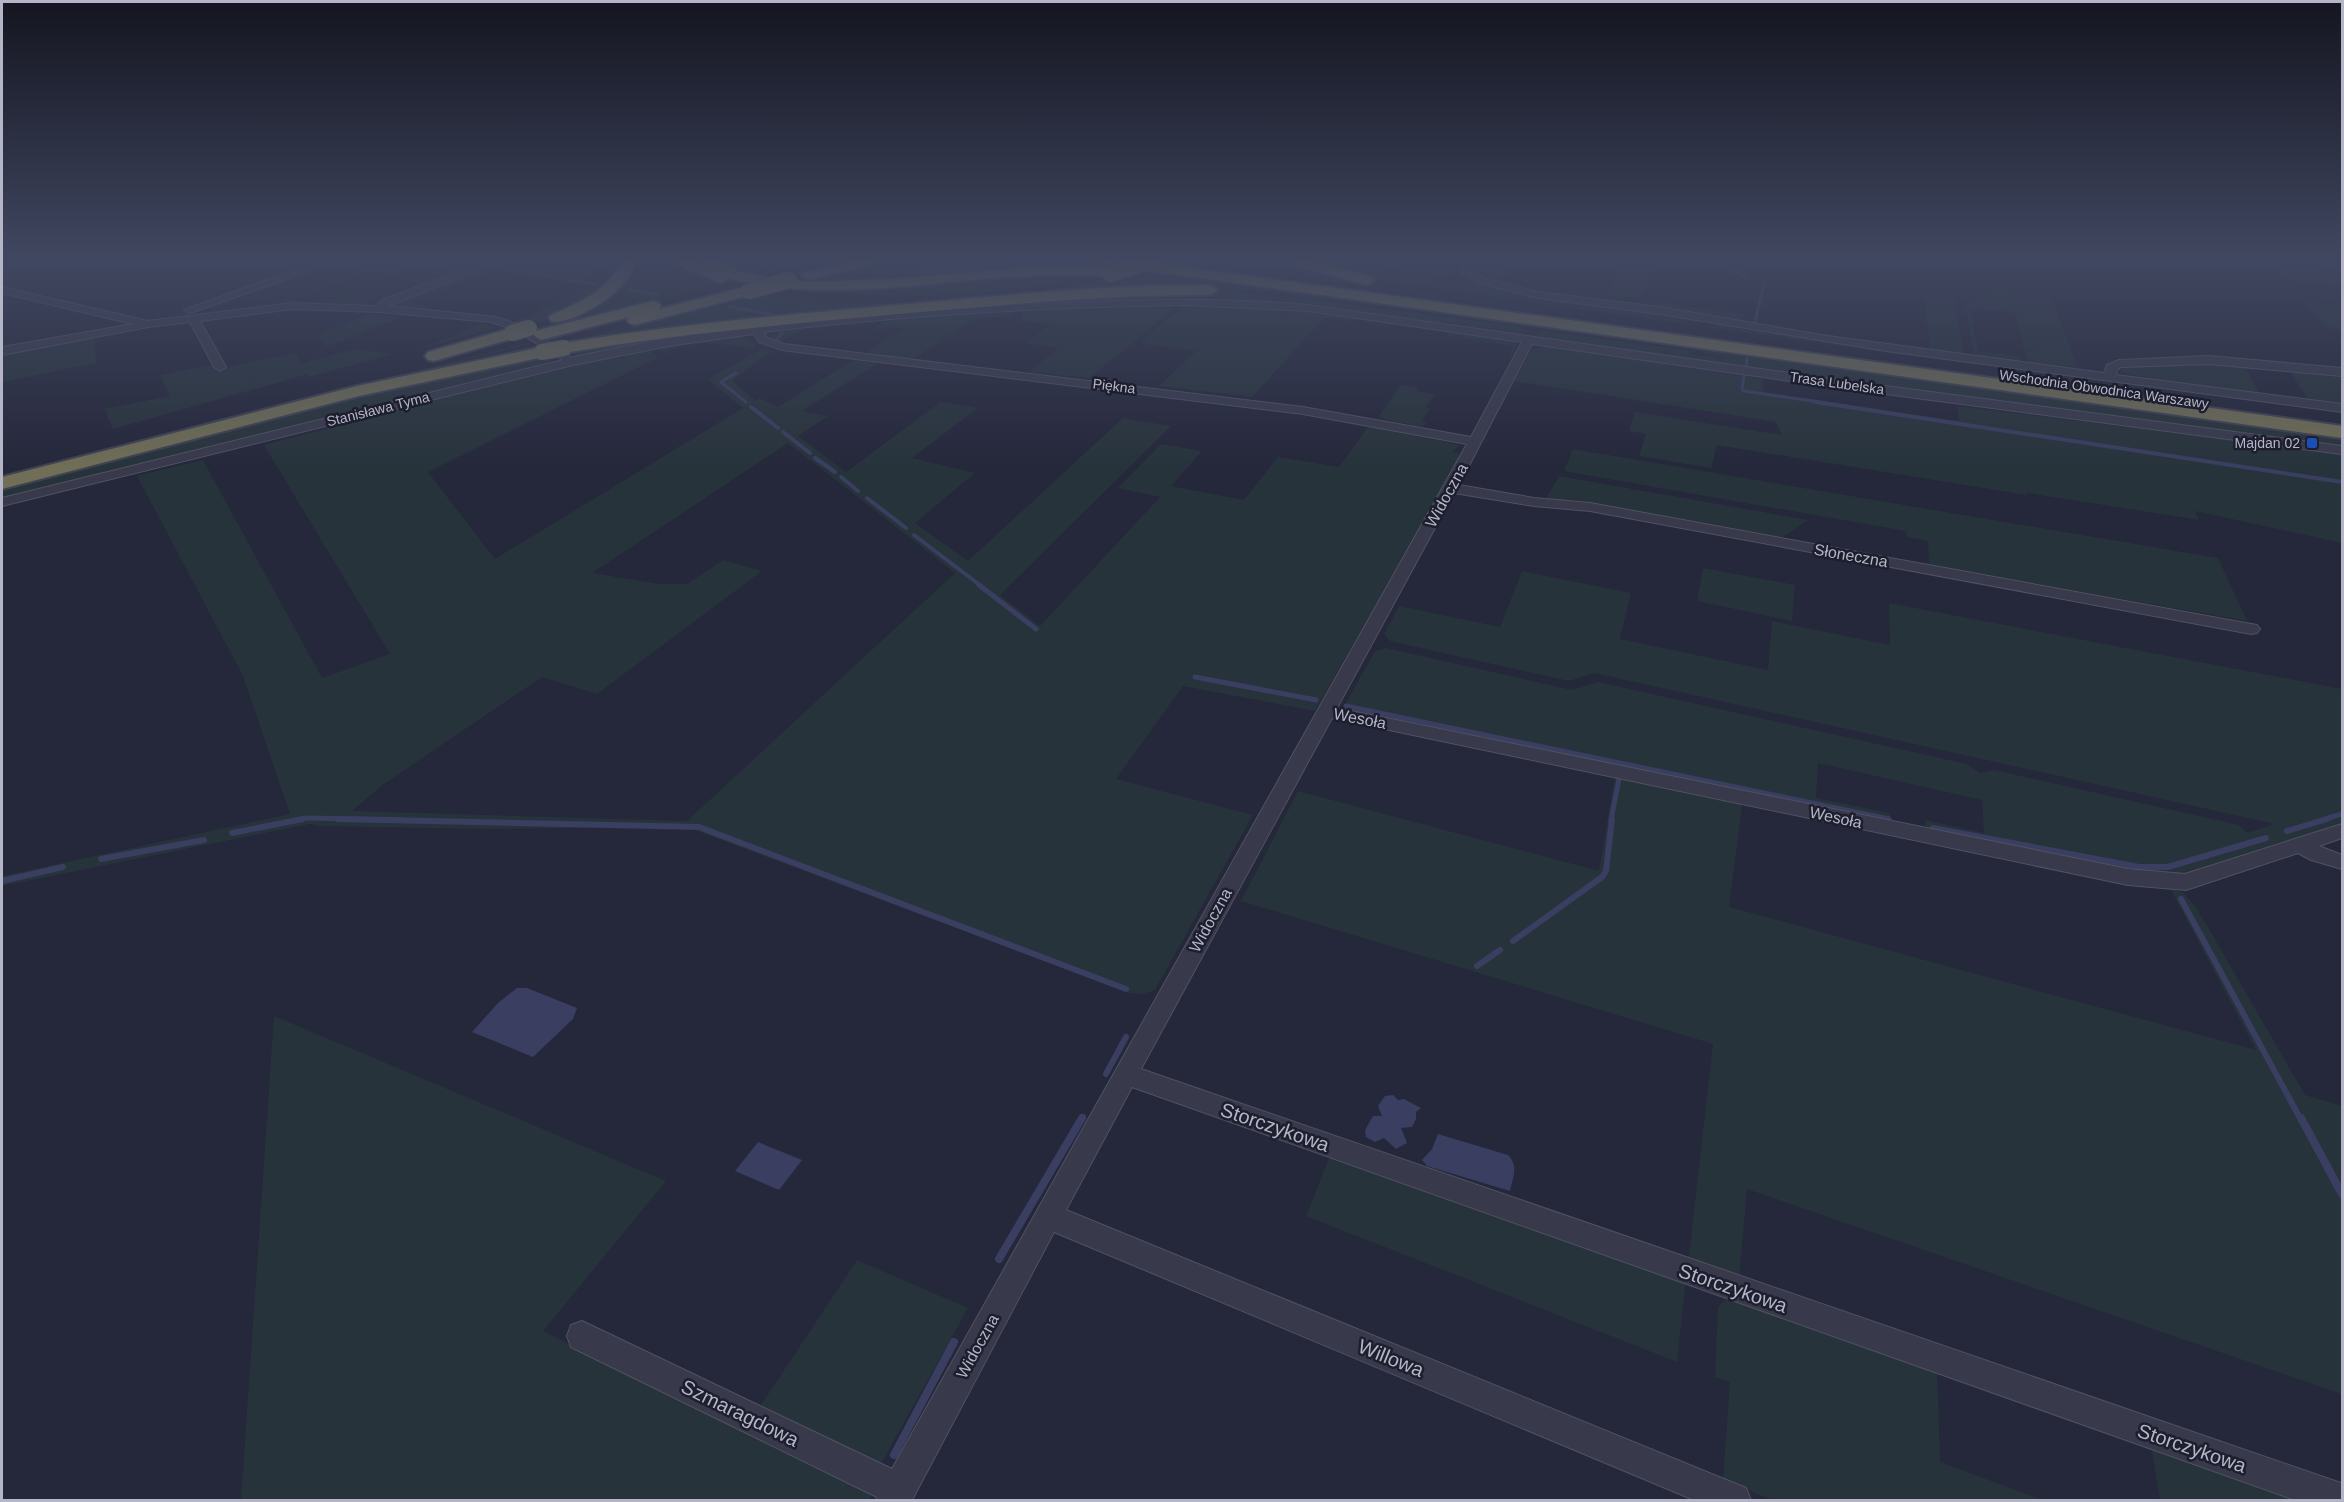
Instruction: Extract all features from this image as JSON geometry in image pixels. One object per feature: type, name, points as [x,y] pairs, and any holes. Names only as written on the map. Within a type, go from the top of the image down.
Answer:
[{"type":"highway","points":[[541,343],[554,330]]},
{"type":"highway","points":[[2,471],[219,416],[541,343],[585,330]]},
{"type":"highway","points":[[2,483],[593,330]]},
{"type":"highway","points":[[541,343],[677,330]]},
{"type":"highway","name":"Wschodnia Obwodnica Warszawy","points":[[1612,330],[2343,432]]},
{"type":"highway","name":"Wschodnia Obwodnica Warszawy","points":[[1675,330],[2343,421]]},
{"type":"highway","points":[[1689,330],[1726,337]]},
{"type":"street","points":[[2,351],[129,330]]},
{"type":"street","points":[[197,330],[220,368]]},
{"type":"street","points":[[522,330],[541,343]]},
{"type":"street","name":"Trasa Lubelska","points":[[758,331],[767,330]]},
{"type":"street","name":"Trasa Lubelska","points":[[1466,330],[1832,383],[2343,450]]},
{"type":"street","points":[[1772,330],[2343,408]]},
{"type":"street","name":"Stanisława Tyma","points":[[2,502],[541,343],[653,344],[758,331]]},
{"type":"street","name":"Piękna","points":[[758,331],[763,340],[782,347],[1254,402],[1365,419],[1475,442]]},
{"type":"street","name":"Widoczna","points":[[896,1495],[1047,1216],[1450,488],[1529,339]]},
{"type":"street","points":[[2109,377],[2111,368],[2119,364],[2183,360],[2232,361],[2343,372]]},
{"type":"street","name":"Słoneczna","points":[[1450,488],[1542,503],[1590,507],[2251,629]]},
{"type":"street","name":"Wesoła","points":[[1326,711],[2127,877],[2186,882],[2204,879],[2343,831]]},
{"type":"street","points":[[2300,845],[2319,855],[2343,862]]},
{"type":"street","name":"Storczykowa","points":[[1126,1074],[2341,1500]]},
{"type":"street","name":"Willowa","points":[[1047,1216],[1734,1500]]},
{"type":"street","name":"Szmaragdowa","points":[[582,1336],[896,1495]]},
{"type":"shaded area","points":[[331,330],[369,330],[327,347],[319,335]]},
{"type":"shaded area","points":[[464,330],[487,330],[418,350]]},
{"type":"shaded area","points":[[613,330],[709,330],[557,344]]},
{"type":"shaded area","points":[[703,330],[774,330],[579,356],[567,354],[587,351],[584,347],[669,333]]},
{"type":"shaded area","points":[[803,330],[779,343],[769,338],[773,333]]},
{"type":"shaded area","points":[[902,330],[957,330],[913,359],[863,354]]},
{"type":"shaded area","points":[[1043,330],[1148,330],[1089,378],[1028,372],[1059,348],[1025,343]]},
{"type":"shaded area","points":[[1155,330],[1313,330],[1252,397],[1159,386],[1196,351],[1140,343]]},
{"type":"shaded area","points":[[1489,330],[1530,331],[1516,335]]},
{"type":"shaded area","points":[[1725,330],[1749,330],[2342,411],[2342,413]]},
{"type":"shaded area","points":[[1928,330],[1959,330],[1963,353],[1930,349]]},
{"type":"shaded area","points":[[1970,330],[1974,330],[1978,351],[2022,357],[2021,362],[1974,356]]},
{"type":"shaded area","points":[[2020,330],[2063,330],[2077,367],[2028,362]]},
{"type":"shaded area","points":[[1452,331],[1507,339],[1517,345],[1509,356],[1513,346],[1445,335]]},
{"type":"shaded area","points":[[1540,331],[1697,351],[1689,354],[1725,359],[1726,357],[1702,353],[1703,351],[2342,438],[2342,447],[1666,357],[1669,351],[1664,355],[1545,339],[1537,334]]},
{"type":"shaded area","points":[[94,336],[96,363],[2,382],[2,352]]},
{"type":"shaded area","points":[[739,336],[747,338],[756,346],[753,348],[698,344],[687,345],[666,353],[659,347]]},
{"type":"shaded area","points":[[530,344],[2,478],[2,475]]},
{"type":"shaded area","points":[[1548,346],[1763,379],[1763,392],[1959,421],[1957,406],[2342,454],[2342,543],[2195,511],[2199,520],[1717,445],[1711,468],[1639,456],[1646,434],[1629,431],[1635,412],[1782,435],[1776,422],[1514,381],[1532,350]]},
{"type":"shaded area","points":[[354,349],[393,354],[309,377],[308,374],[113,429],[104,409],[170,396],[160,375],[214,364],[218,369],[295,353],[302,363]]},
{"type":"shaded area","points":[[649,349],[659,357],[428,472],[495,559],[743,408],[708,379],[762,349],[771,351],[732,381],[755,401],[759,398],[778,407],[853,360],[878,363],[802,411],[828,416],[798,436],[846,472],[941,402],[978,408],[912,458],[975,473],[915,523],[968,561],[1123,418],[1171,426],[1000,595],[1040,626],[1160,497],[1118,488],[1161,444],[1202,451],[1171,486],[1244,500],[1278,457],[1339,467],[1369,426],[1459,445],[1453,452],[1461,454],[1315,711],[1183,686],[1116,779],[1253,815],[1155,990],[1143,994],[1129,993],[695,830],[680,827],[480,829],[310,824],[2,886],[2,876],[290,814],[243,676],[137,476],[203,460],[322,678],[390,654],[264,445],[384,414],[381,411],[612,356],[615,359],[625,357],[622,354]],"holes":[[[788,443],[955,573],[687,821],[352,811],[381,786],[542,677],[597,694],[762,571],[723,560],[687,584],[660,584],[592,573]]]},
{"type":"shaded area","points":[[533,357],[536,360],[553,357],[553,360],[521,372],[2,500],[2,490],[444,376]]},
{"type":"shaded area","points":[[2200,362],[2244,365],[2259,393],[2153,379],[2117,371],[2131,365]]},
{"type":"shaded area","points":[[2288,369],[2342,374],[2342,403],[2308,399]]},
{"type":"shaded area","points":[[1401,385],[1435,394],[1426,407],[1430,408],[1422,421],[1427,422],[1423,427],[1379,416]]},
{"type":"shaded area","points":[[1573,449],[2218,558],[2247,621],[1929,565],[1928,541],[1907,537],[1906,531],[1564,471]]},
{"type":"shaded area","points":[[1559,476],[1808,520],[1783,537],[1575,500],[1545,500]]},
{"type":"shaded area","points":[[1703,568],[1795,585],[1792,621],[1697,601]]},
{"type":"shaded area","points":[[1522,571],[1631,593],[1620,639],[1768,670],[1772,621],[1890,645],[1889,603],[2342,689],[2342,824],[2197,873],[2176,877],[2148,874],[1926,830],[1925,820],[1984,833],[1982,800],[1818,763],[1816,798],[1890,813],[1891,825],[1345,709],[1347,701],[1375,651],[1386,648],[1572,690],[1598,682],[1967,764],[1980,773],[1994,770],[2239,825],[2247,833],[2275,824],[1594,673],[1569,681],[1390,641],[1384,634],[1399,606],[1500,627]]},
{"type":"shaded area","points":[[1615,776],[1735,801],[1742,806],[1729,907],[2256,1050],[2170,888],[2184,893],[2198,910],[2305,1095],[2342,1106],[2342,1394],[1747,1189],[1739,1281],[1688,1263],[1713,1044],[1241,901],[1298,791],[1599,871]]},
{"type":"shaded area","points":[[274,1016],[666,1181],[543,1331],[873,1494],[869,1500],[241,1500]]},
{"type":"shaded area","points":[[1331,1153],[1686,1279],[1677,1362],[1306,1216]]},
{"type":"shaded area","points":[[857,1260],[968,1308],[881,1464],[761,1405]]},
{"type":"shaded area","points":[[1724,1300],[1742,1300],[1937,1368],[1940,1462],[2043,1500],[1772,1500],[1723,1480],[1730,1382],[1715,1377],[1718,1307]]},
{"type":"shaded area","points":[[2151,1445],[2308,1500],[2160,1500]]},
{"type":"water","points":[[517,988],[527,988],[577,1008],[573,1019],[533,1057],[472,1032],[498,1003]]},
{"type":"water","points":[[1393,1095],[1398,1100],[1404,1099],[1421,1108],[1416,1112],[1416,1119],[1412,1127],[1401,1128],[1407,1143],[1396,1149],[1384,1138],[1375,1142],[1366,1137],[1365,1130],[1373,1116],[1382,1116],[1378,1106],[1385,1096]]},
{"type":"water","points":[[1438,1134],[1508,1155],[1514,1168],[1510,1191],[1427,1166],[1422,1160],[1432,1149]]},
{"type":"water","points":[[758,1142],[802,1160],[779,1190],[735,1171]]},
{"type":"waterway","points":[[776,341],[782,333]]},
{"type":"waterway","points":[[1746,367],[1747,359]]},
{"type":"waterway","points":[[736,373],[721,382],[746,402]]},
{"type":"waterway","points":[[1744,374],[1742,389],[1744,391],[1826,403]]},
{"type":"waterway","points":[[1816,402],[2342,482]]},
{"type":"waterway","points":[[751,407],[778,428]]},
{"type":"waterway","points":[[783,432],[810,453]]},
{"type":"waterway","points":[[815,458],[835,472]]},
{"type":"waterway","points":[[841,477],[858,491]]},
{"type":"waterway","points":[[867,498],[906,528]]},
{"type":"waterway","points":[[914,535],[981,586]]},
{"type":"waterway","points":[[979,585],[1036,629]]},
{"type":"waterway","points":[[1195,677],[1316,700]]},
{"type":"waterway","points":[[1346,706],[1889,819]]},
{"type":"waterway","points":[[1611,820],[1619,779]]},
{"type":"waterway","points":[[2322,820],[2342,814]]},
{"type":"waterway","points":[[296,820],[307,818],[403,820]]},
{"type":"waterway","points":[[232,833],[303,819]]},
{"type":"waterway","points":[[338,819],[699,827],[1126,989]]},
{"type":"waterway","points":[[1513,941],[1602,877],[1606,871],[1612,819]]},
{"type":"waterway","points":[[2287,831],[2327,819]]},
{"type":"waterway","points":[[1933,828],[2139,867],[2168,867],[2266,838]]},
{"type":"waterway","points":[[101,859],[204,840]]},
{"type":"waterway","points":[[2,881],[63,867]]},
{"type":"waterway","points":[[2181,899],[2301,1120]]},
{"type":"waterway","points":[[1477,966],[1500,950]]},
{"type":"waterway","points":[[1106,1074],[1126,1037]]},
{"type":"waterway","points":[[999,1259],[1082,1118]]},
{"type":"waterway","points":[[2301,1118],[2342,1194]]},
{"type":"waterway","points":[[894,1455],[954,1342]]},
{"type":"place","name":"Majdan 02","points":[[2312,443]]}]
